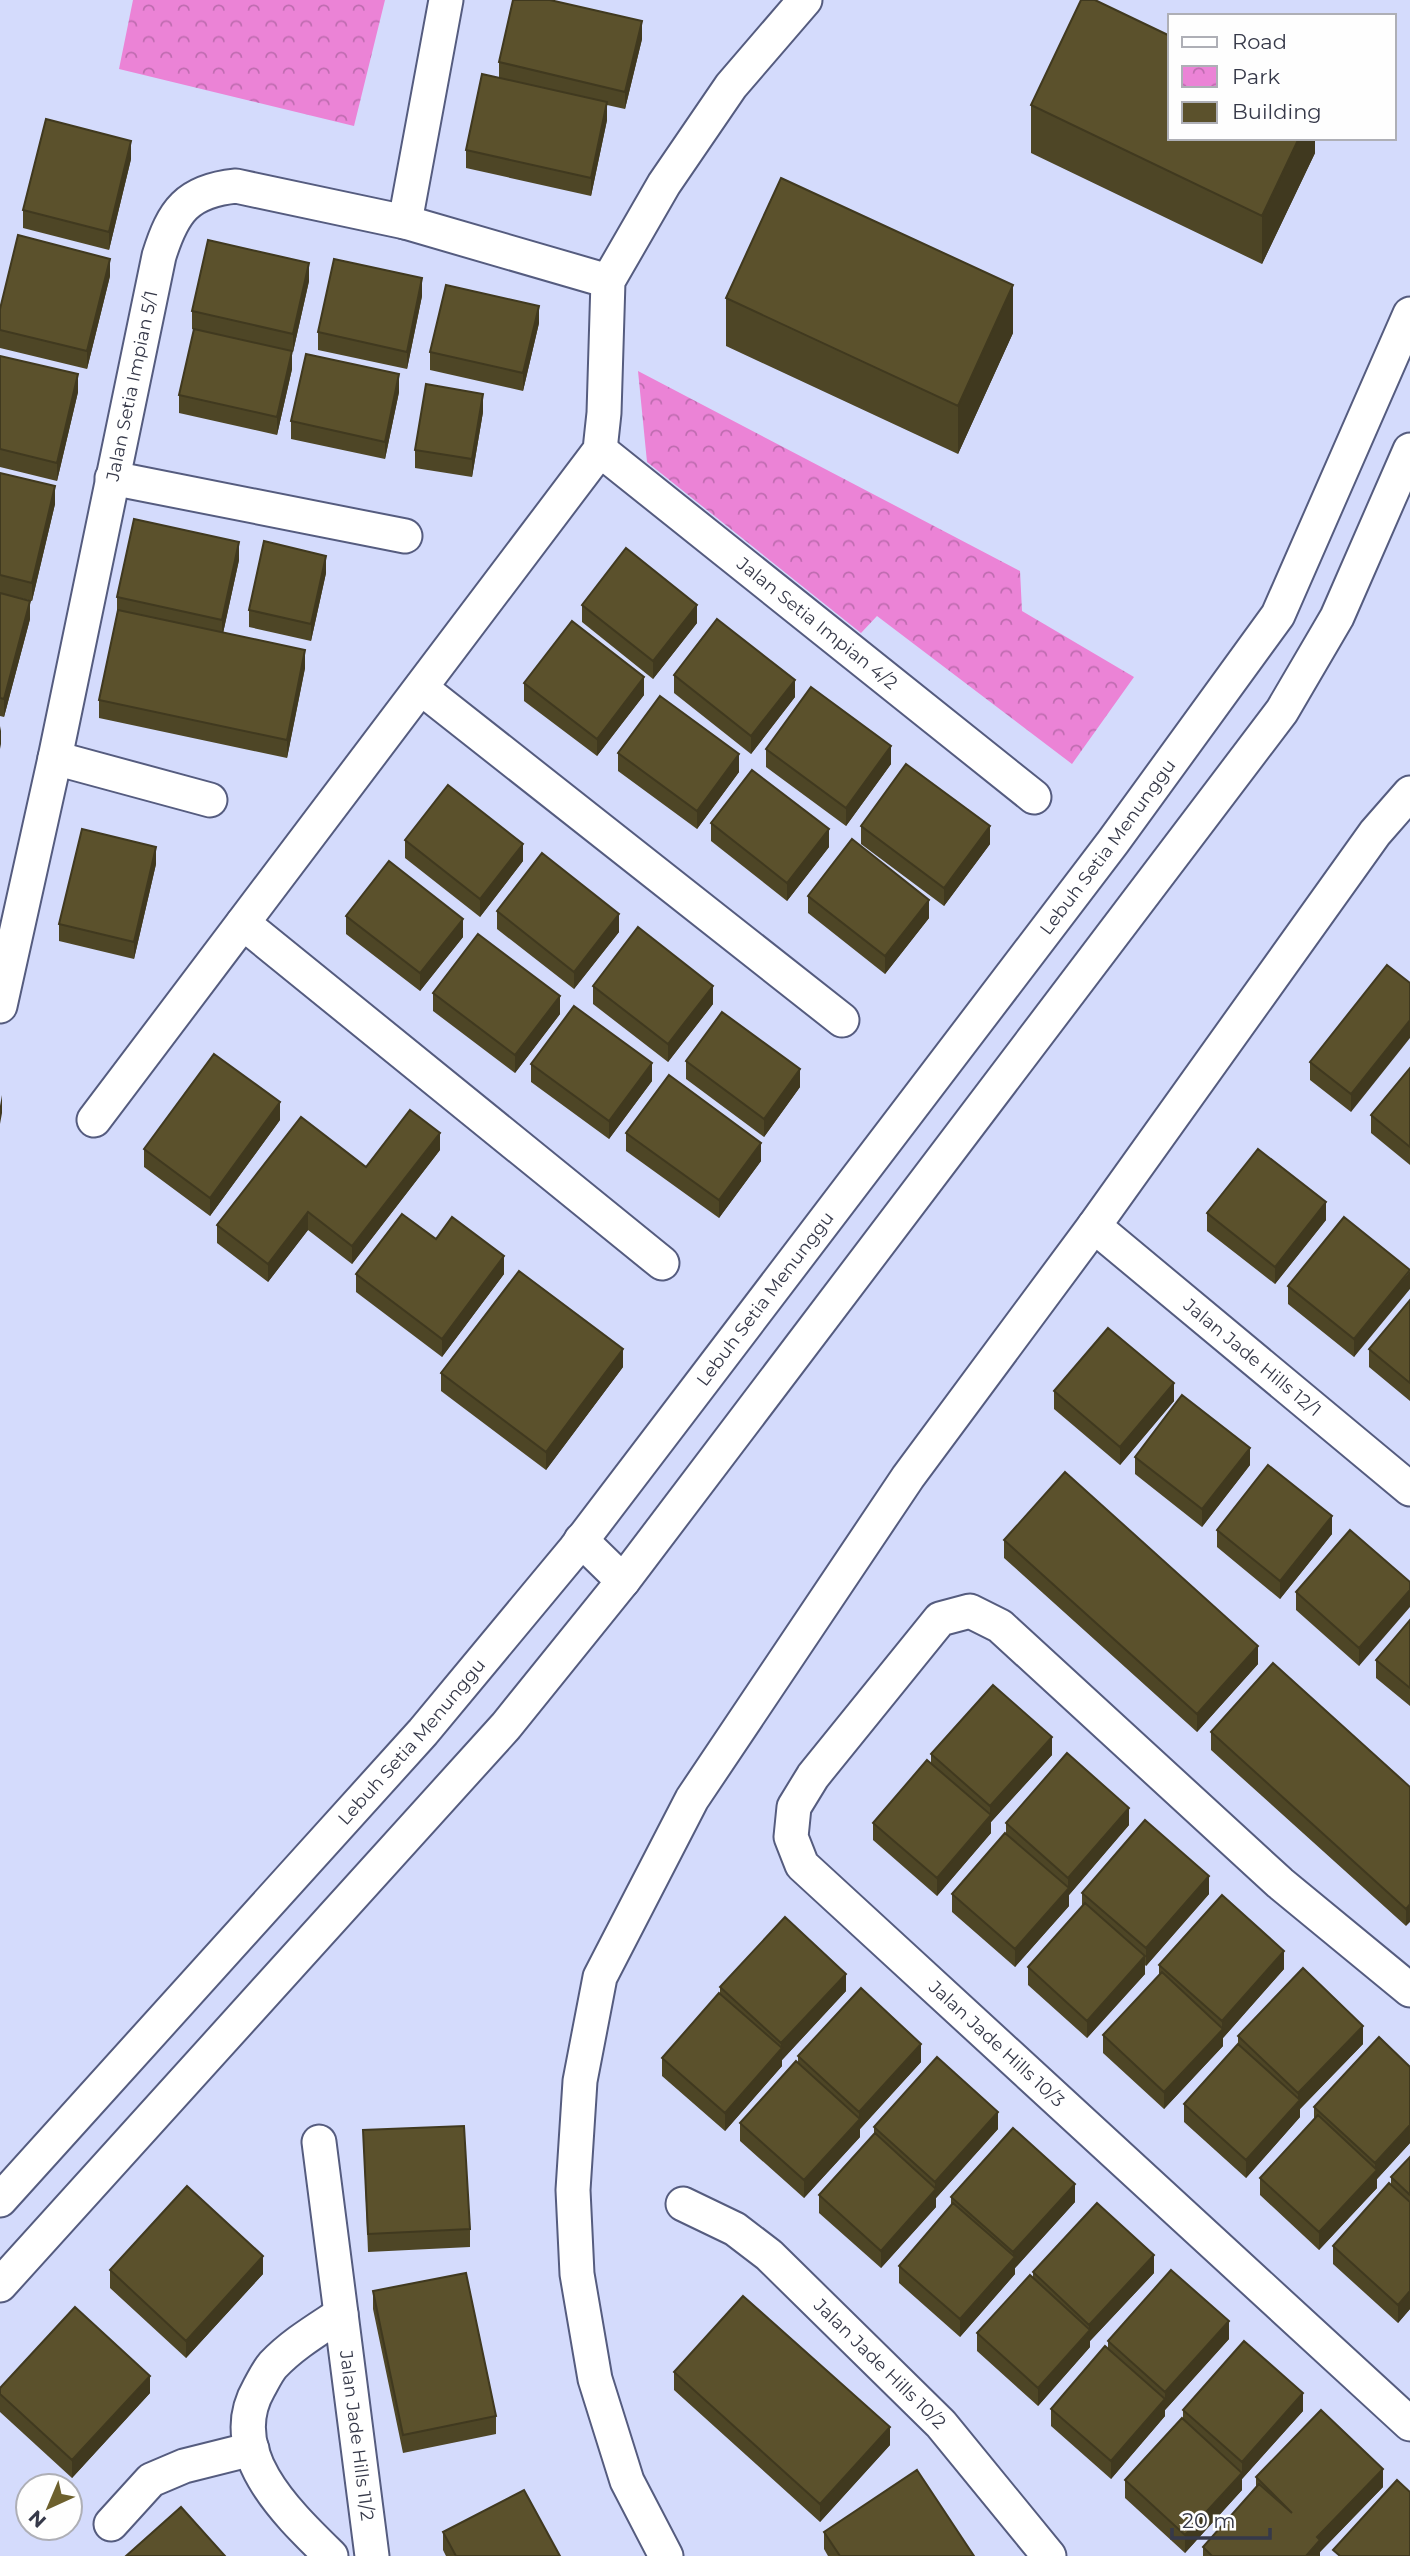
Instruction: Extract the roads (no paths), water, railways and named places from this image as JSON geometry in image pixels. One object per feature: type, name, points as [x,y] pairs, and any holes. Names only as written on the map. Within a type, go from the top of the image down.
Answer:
[{"type":"street","points":[[405,222],[446,0]]},
{"type":"street","points":[[94,1120],[600,450],[604,413],[608,281],[664,184],[731,86],[805,0]]},
{"type":"street","name":"Jalan Setia Impian 5/1","points":[[0,1006],[55,758],[159,256],[169,225],[186,203],[211,189],[236,186],[405,222],[608,281]]},
{"type":"street","name":"Lebuh Setia Menunggu","points":[[0,2200],[423,1732],[580,1540],[1113,842],[1278,615],[1410,314]]},
{"type":"street","name":"Jalan Setia Impian 4/2","points":[[600,450],[1034,797]]},
{"type":"street","points":[[0,2285],[506,1726],[623,1581],[1282,711],[1337,617],[1410,450]]},
{"type":"street","points":[[112,478],[405,536]]},
{"type":"street","points":[[421,688],[842,1020]]},
{"type":"street","points":[[55,758],[209,800]]},
{"type":"street","points":[[666,2556],[627,2481],[595,2379],[577,2274],[573,2190],[580,2081],[600,1977],[692,1799],[908,1477],[1094,1226],[1375,833],[1410,793]]},
{"type":"street","points":[[243,923],[662,1263]]},
{"type":"street","name":"Jalan Jade Hills 12/1","points":[[1094,1226],[1410,1489]]},
{"type":"street","points":[[580,1540],[623,1581]]},
{"type":"street","name":"Jalan Jade Hills 10/3","points":[[1410,1990],[1280,1883],[1000,1626],[970,1611],[940,1619],[813,1776],[794,1807],[791,1837],[802,1865],[1410,2424]]},
{"type":"street","name":"Jalan Jade Hills 11/2","points":[[319,2142],[372,2556]]},
{"type":"street","name":"Jalan Jade Hills 10/2","points":[[683,2204],[735,2229],[769,2255],[941,2424],[1049,2556]]},
{"type":"street","points":[[331,2556],[300,2526],[276,2497],[257,2469],[248,2435],[251,2402],[271,2368],[299,2341],[341,2314]]},
{"type":"street","points":[[111,2524],[151,2480],[184,2466],[252,2449]]}]
